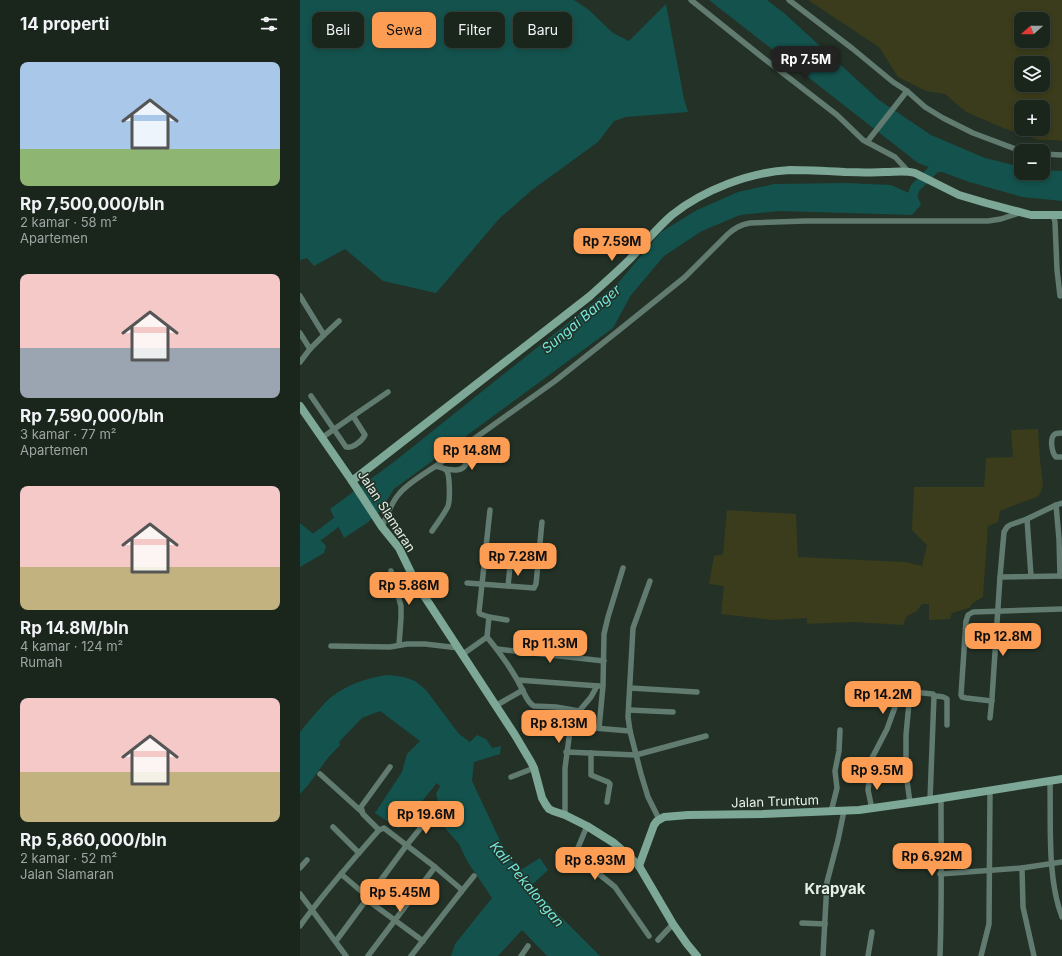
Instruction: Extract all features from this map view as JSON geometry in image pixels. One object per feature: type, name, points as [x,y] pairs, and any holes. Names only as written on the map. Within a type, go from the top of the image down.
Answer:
[{"type":"street","points":[[691,0],[867,141],[895,157],[912,172],[959,195],[1019,213],[1031,215],[1058,215],[1055,222],[1057,270],[1060,296]]},
{"type":"street","points":[[789,0],[893,82],[942,118],[1014,148]]},
{"type":"street","points":[[867,141],[906,92]]},
{"type":"street","points":[[1050,154],[1062,155]]},
{"type":"street","points":[[354,484],[590,296],[631,258],[672,215],[712,190],[730,183],[766,173],[790,170],[868,173],[912,172]]},
{"type":"street","points":[[380,524],[392,503],[400,493],[423,474],[555,381],[685,277],[731,231],[741,224],[805,221],[988,221],[1001,219],[1019,213]]},
{"type":"street","points":[[300,296],[324,335]]},
{"type":"street","points":[[300,362],[310,349],[339,321]]},
{"type":"street","points":[[300,333],[310,349]]},
{"type":"street","points":[[322,437],[388,392]]},
{"type":"street","points":[[311,396],[348,448],[364,439],[365,435],[353,416]]},
{"type":"street","name":"Jalan Slamaran","points":[[300,406],[398,548],[417,585],[529,756],[544,802],[549,809],[587,826],[614,843],[628,855],[639,866],[673,924],[689,948],[697,956]]},
{"type":"street","points":[[1062,433],[1055,434],[1052,439],[1054,455],[1056,457],[1062,457]]},
{"type":"street","points":[[436,466],[455,471],[464,468],[468,458],[468,452],[464,445]]},
{"type":"street","points":[[432,531],[448,506],[449,478],[446,469]]},
{"type":"street","points":[[990,718],[1004,532],[1010,525],[1062,503]]},
{"type":"street","points":[[1000,577],[1061,576],[1056,505]]},
{"type":"street","points":[[490,510],[479,612],[489,617],[507,620]]},
{"type":"street","points":[[1027,519],[1030,576]]},
{"type":"street","points":[[467,583],[534,588],[542,522]]},
{"type":"street","points":[[508,586],[510,566]]},
{"type":"street","points":[[599,728],[600,686],[604,661],[604,634],[623,568]]},
{"type":"street","points":[[391,571],[401,606],[399,645]]},
{"type":"street","points":[[639,866],[654,825],[659,819],[648,797],[636,755],[629,722],[633,628],[650,581]]},
{"type":"street","points":[[992,701],[963,698],[961,693],[966,621],[968,615],[973,612],[1062,609]]},
{"type":"street","points":[[489,617],[487,636],[498,649],[518,680],[528,701],[533,706],[556,707],[578,712]]},
{"type":"street","points":[[332,646],[390,647],[399,645],[425,644],[461,651],[487,636]]},
{"type":"street","points":[[498,649],[604,661]]},
{"type":"street","points":[[518,680],[600,686]]},
{"type":"street","points":[[565,815],[565,768],[570,726],[572,720],[578,712],[600,686]]},
{"type":"street","points":[[630,688],[697,692]]},
{"type":"street","points":[[497,705],[523,690]]},
{"type":"street","points":[[910,803],[906,773],[906,734],[911,693],[918,692],[946,697],[947,725]]},
{"type":"street","points":[[930,800],[934,696]]},
{"type":"street","points":[[872,809],[868,790],[872,758],[887,729],[895,707]]},
{"type":"street","points":[[629,710],[673,712]]},
{"type":"street","points":[[570,726],[630,731]]},
{"type":"street","points":[[832,812],[837,788],[835,772],[839,751],[840,730]]},
{"type":"street","points":[[566,752],[636,755],[706,736]]},
{"type":"street","points":[[591,753],[590,775],[610,784],[607,802]]},
{"type":"street","points":[[362,813],[361,806],[390,767]]},
{"type":"street","points":[[511,777],[534,768]]},
{"type":"street","points":[[870,775],[906,773]]},
{"type":"street","points":[[320,774],[379,830]]},
{"type":"street","name":"Jalan Truntum","points":[[659,819],[664,817],[688,815],[832,812],[872,809],[1062,779]]},
{"type":"street","points":[[1050,781],[1051,864],[1057,902],[1062,917]]},
{"type":"street","points":[[981,956],[990,924],[990,791]]},
{"type":"street","points":[[940,956],[942,900],[940,874],[941,799]]},
{"type":"street","points":[[823,956],[827,882],[844,811]]},
{"type":"street","points":[[336,941],[406,846],[432,814]]},
{"type":"street","points":[[587,826],[575,857],[613,884],[649,936]]},
{"type":"street","points":[[333,827],[359,853]]},
{"type":"street","points":[[300,926],[341,874],[382,828],[435,867],[460,888],[461,892]]},
{"type":"street","points":[[300,868],[307,860]]},
{"type":"street","points":[[940,874],[1022,868],[1062,862]]},
{"type":"street","points":[[368,956],[435,867]]},
{"type":"street","points":[[1022,868],[1023,907],[1034,956]]},
{"type":"street","points":[[341,874],[367,898],[423,941]]},
{"type":"street","points":[[411,956],[474,876]]},
{"type":"street","points":[[300,894],[346,956]]},
{"type":"street","points":[[802,923],[825,924]]},
{"type":"street","points":[[658,940],[673,924]]},
{"type":"street","points":[[868,956],[872,932]]},
{"type":"street","points":[[520,956],[528,946]]},
{"type":"green space","points":[[808,0],[1062,0],[1062,141],[1038,140],[1026,136],[1050,136],[1050,100],[1014,100],[1014,132],[966,112],[945,94],[926,91],[898,77],[879,47]]},
{"type":"green space","points":[[1038,429],[1043,485],[1039,496],[1000,511],[998,522],[988,526],[983,597],[973,603],[969,608],[952,613],[950,619],[929,620],[929,604],[922,604],[917,611],[907,616],[903,625],[854,622],[807,624],[807,618],[773,620],[721,614],[724,586],[709,584],[714,556],[723,554],[727,510],[796,514],[798,557],[906,562],[922,566],[927,545],[912,530],[914,487],[984,487],[986,458],[1013,457],[1011,430]]},
{"type":"water","points":[[300,0],[574,0],[589,10],[613,33],[629,41],[666,4],[684,99],[688,112],[626,117],[614,121],[598,142],[532,190],[499,219],[436,293],[383,281],[345,249],[314,266],[307,258],[300,260]]},
{"type":"water","points":[[709,0],[767,0],[784,13],[879,100],[931,135],[985,158],[1014,165],[1014,180],[1050,180],[1050,170],[1062,171],[1062,201],[1022,197],[969,182],[918,163]]},
{"type":"water","points":[[847,183],[891,185],[918,197],[921,205],[912,215],[780,211],[740,215],[702,231],[664,256],[631,295],[613,328],[394,489],[381,510],[367,523],[344,538],[330,509],[395,461],[619,282],[661,232],[697,210],[738,192],[774,184]]},
{"type":"water","points":[[300,523],[326,546],[324,553],[300,567]]},
{"type":"water","name":"Kali Pekalongan","points":[[389,675],[404,677],[415,681],[426,690],[459,734],[470,742],[477,735],[486,739],[492,748],[501,746],[500,754],[474,762],[472,781],[503,847],[519,871],[540,858],[548,870],[532,885],[559,915],[600,956],[547,956],[522,930],[498,956],[451,956],[455,944],[492,898],[467,861],[459,844],[438,820],[434,811],[439,805],[436,794],[440,786],[437,783],[399,829],[375,813],[402,772],[407,754],[420,741],[380,711],[362,718],[339,742],[340,745],[327,759],[300,794],[300,732],[322,706],[338,692],[354,684],[372,678]]},
{"type":"waterway","name":"Sungai Banger","points":[[901,199],[912,197],[915,188],[936,167],[946,167]]},
{"type":"waterway","name":"Sungai Banger","points":[[300,546],[317,537],[346,515]]},
{"type":"district","name":"Krapyak","points":[[835,889]]}]
